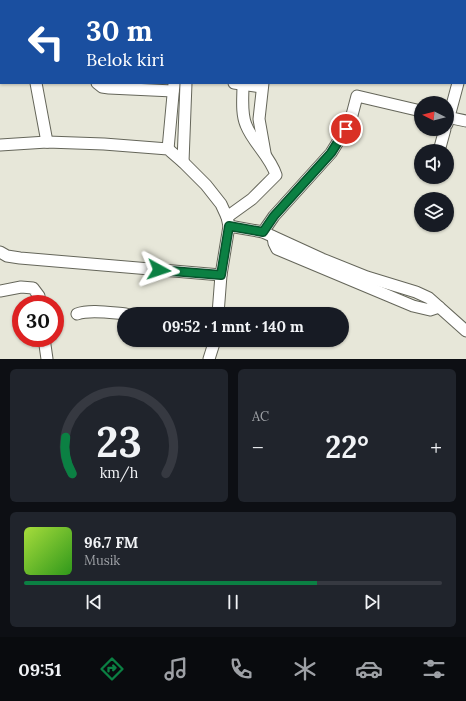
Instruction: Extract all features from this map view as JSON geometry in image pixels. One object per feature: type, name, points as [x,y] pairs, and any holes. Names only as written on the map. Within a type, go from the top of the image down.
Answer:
[{"type":"street","points":[[36,84],[48,142]]},
{"type":"street","points":[[99,84],[108,88],[174,87],[168,149]]},
{"type":"street","points":[[183,162],[186,84]]},
{"type":"street","points":[[228,221],[275,177],[276,174],[245,124],[238,84],[262,85],[259,119],[265,155]]},
{"type":"street","points":[[454,97],[458,84]]},
{"type":"street","points":[[268,235],[274,216],[331,153],[346,129],[352,115],[357,96],[414,109]]},
{"type":"street","points":[[454,120],[466,121]]},
{"type":"street","points":[[0,145],[48,142],[104,144],[168,149],[183,162],[216,197],[228,221],[219,307]]},
{"type":"street","points":[[228,221],[268,235],[351,275],[367,277],[416,292],[429,298],[466,332]]},
{"type":"street","points":[[0,252],[7,256],[20,258],[221,275]]},
{"type":"street","points":[[0,291],[21,287],[33,288],[38,295]]},
{"type":"street","points":[[77,314],[89,312],[117,314]]},
{"type":"street","points":[[45,347],[47,359]]},
{"type":"street","points":[[209,359],[213,347]]},
{"type":"route","points":[[159,270],[221,275],[229,226],[263,232],[274,216],[331,153],[346,129]]}]
